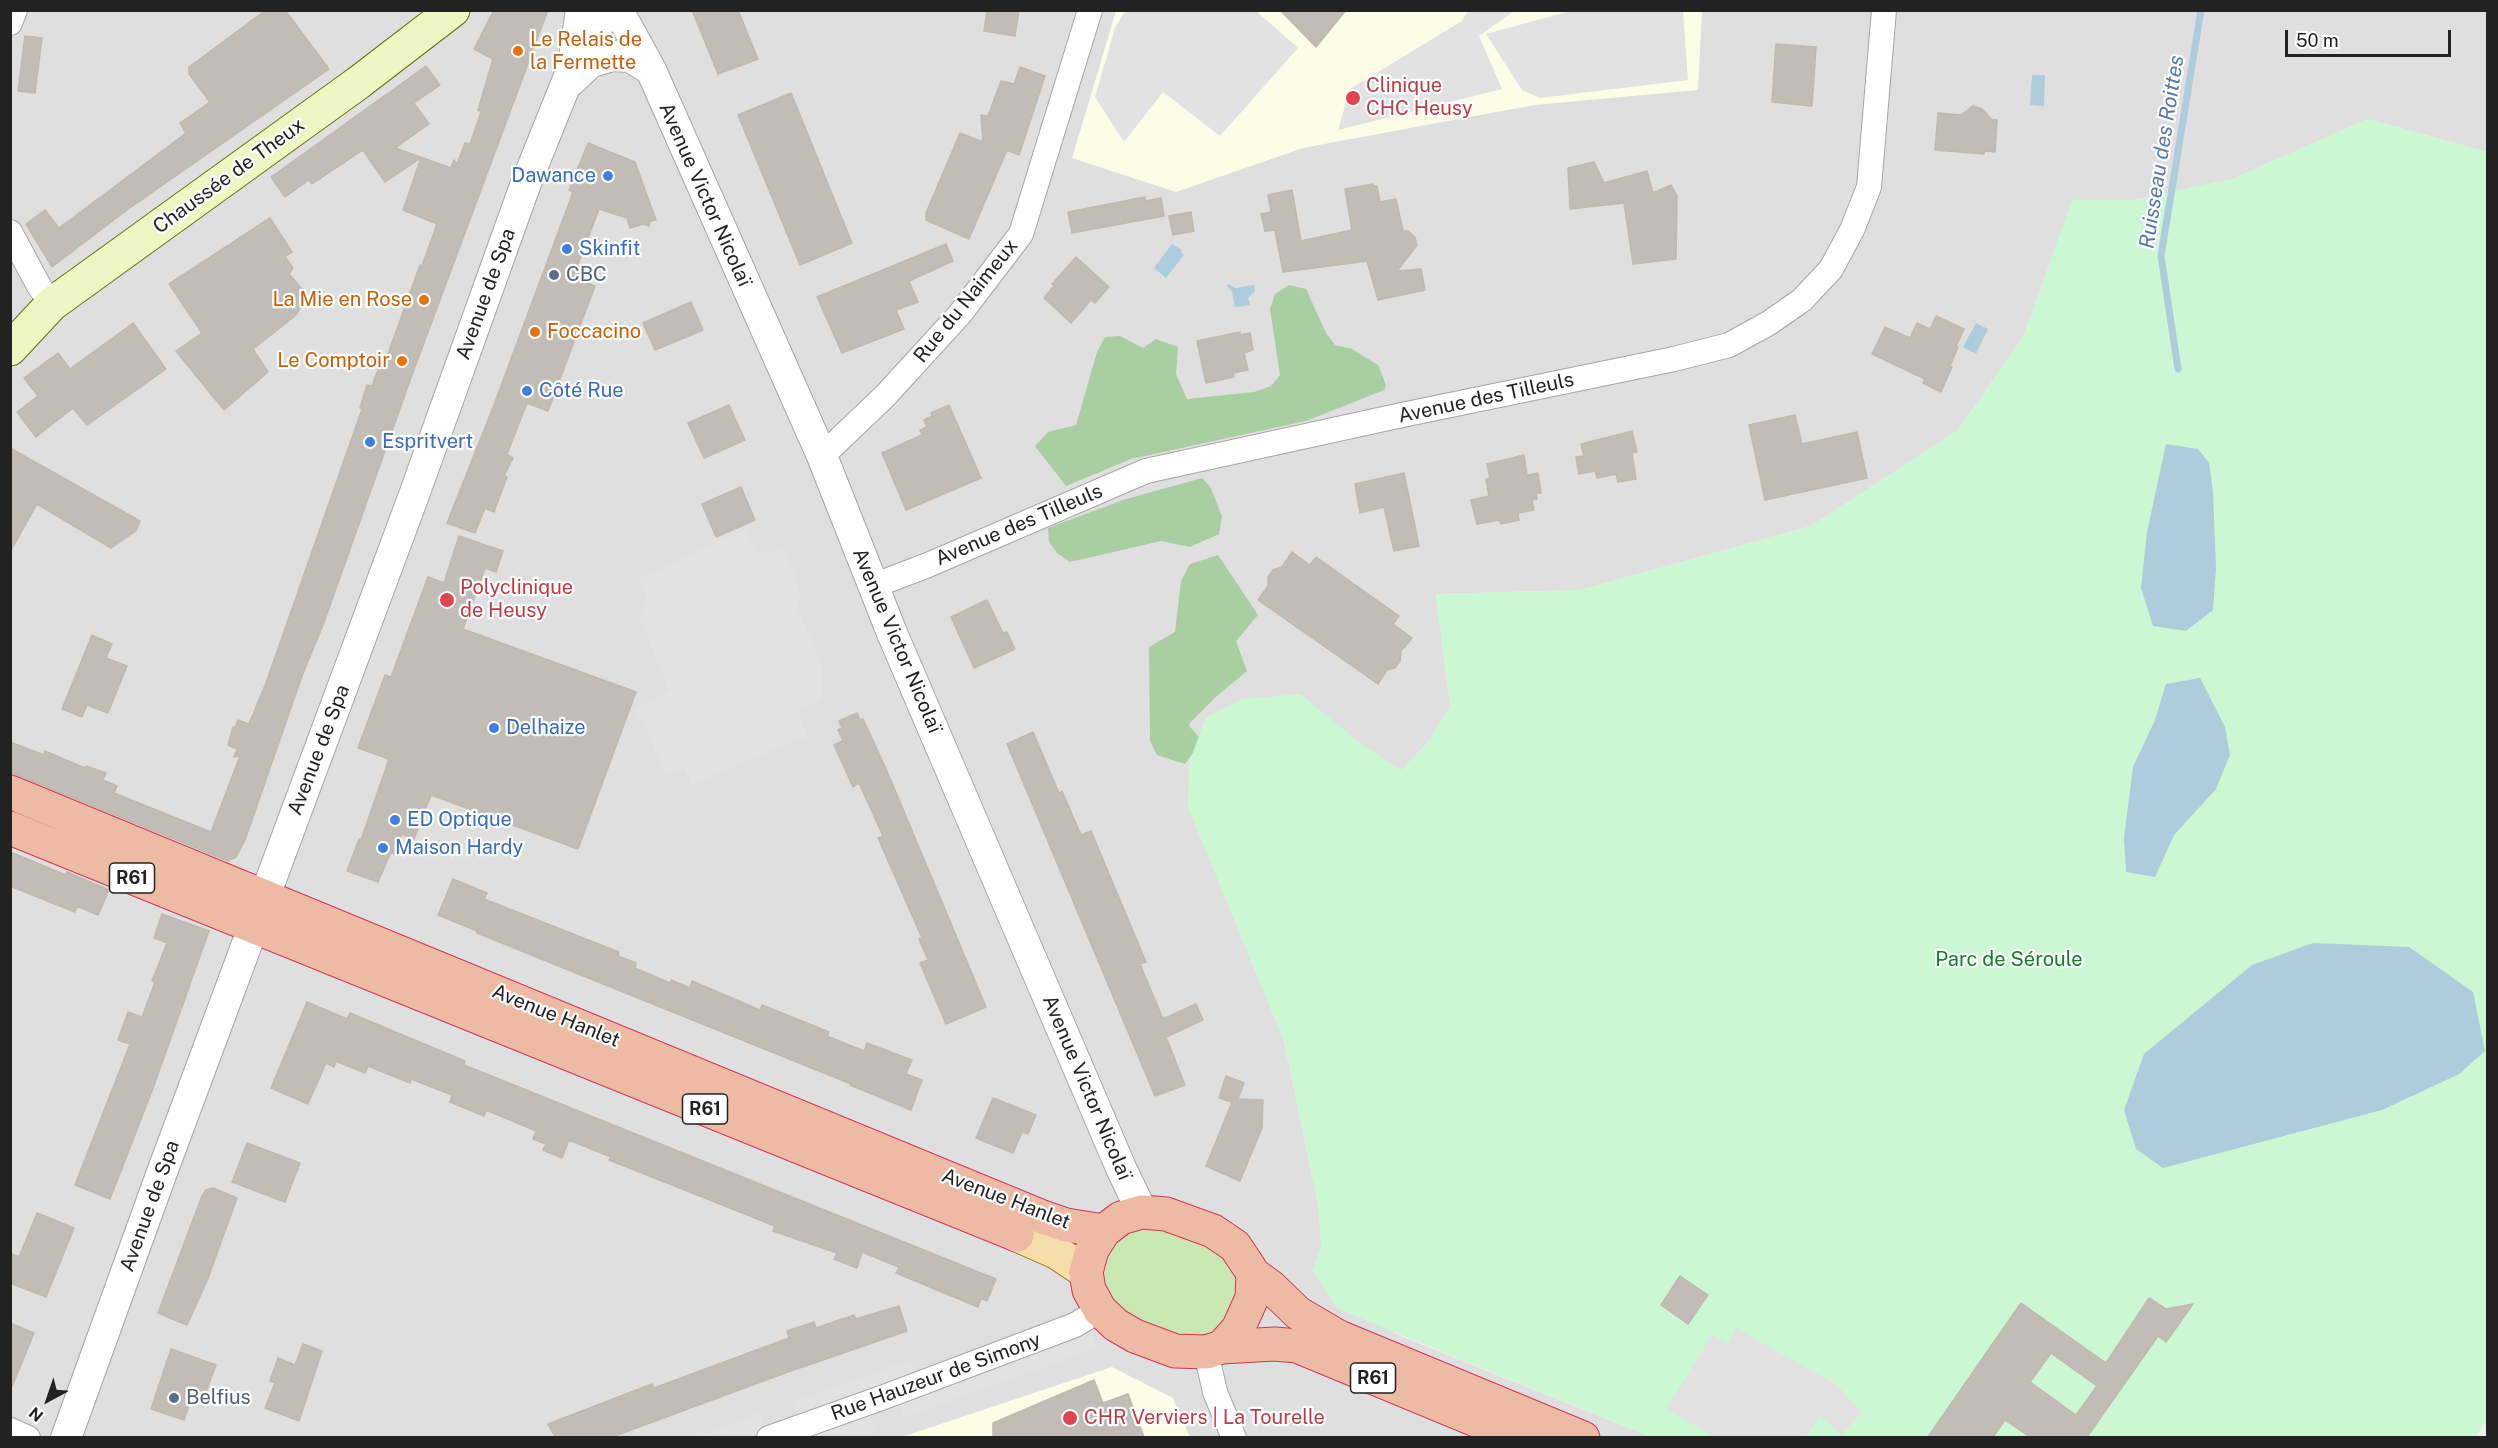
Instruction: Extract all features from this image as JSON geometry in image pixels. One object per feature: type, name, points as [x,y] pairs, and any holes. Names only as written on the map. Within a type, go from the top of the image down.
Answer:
[{"type":"highway","name":"Avenue Hanlet","points":[[10,792],[1040,1216],[1066,1225],[1104,1231]]},
{"type":"highway","name":"Avenue Hanlet","points":[[10,828],[1017,1234]]},
{"type":"highway","name":"R61","points":[[1104,1231],[1121,1218],[1142,1212],[1166,1214],[1213,1231],[1235,1246],[1253,1274],[1271,1287],[1298,1313],[1339,1337],[1583,1437]]},
{"type":"highway","points":[[1086,1272],[1092,1250],[1104,1231]]},
{"type":"highway","name":"R61","points":[[1086,1272],[1089,1290],[1100,1310],[1116,1325],[1155,1345],[1175,1351],[1275,1344],[1297,1347],[1519,1437]]},
{"type":"highway","points":[[1214,1349],[1232,1338],[1247,1313],[1254,1286],[1253,1274]]},
{"type":"main road","name":"Chaussée de Theux","points":[[10,349],[52,304],[358,83],[453,10]]},
{"type":"main road","name":"Avenue Hanlet","points":[[1017,1234],[1056,1252],[1086,1272]]},
{"type":"street","points":[[10,23],[15,10]]},
{"type":"street","name":"Avenue de Spa","points":[[574,64],[581,10]]},
{"type":"street","name":"Avenue de Spa","points":[[66,1437],[410,506],[559,95],[574,64],[608,10]]},
{"type":"street","points":[[618,10],[651,70]]},
{"type":"street","points":[[641,10],[651,70]]},
{"type":"street","name":"Rue du Naimeux","points":[[822,456],[885,396],[960,314],[1021,234],[1090,10]]},
{"type":"street","name":"Avenue des Tilleuls","points":[[873,586],[928,565],[1146,471],[1674,359],[1729,345],[1769,323],[1802,300],[1831,269],[1852,230],[1869,187],[1884,10]]},
{"type":"street","points":[[559,95],[579,72],[591,62],[601,58],[630,57],[651,70]]},
{"type":"street","name":"Avenue Victor Nicolaï","points":[[651,70],[822,456],[873,586],[1121,1168],[1142,1212]]},
{"type":"street","points":[[10,232],[39,286],[52,304]]},
{"type":"street","name":"Rue Hauzeur de Simony","points":[[769,1437],[884,1397],[1075,1325],[1100,1310]]},
{"type":"street","points":[[1214,1349],[1215,1392],[1234,1437]]},
{"type":"street","points":[[10,1430],[28,1437]]},
{"type":"shaded area","points":[[10,11],[2487,11],[2487,152],[2368,119],[2232,179],[2135,200],[2073,200],[2023,337],[1958,430],[1811,526],[1580,590],[1436,594],[1450,707],[1429,741],[1401,771],[1367,748],[1189,808],[1284,1041],[1318,1205],[1322,1244],[1313,1271],[1396,1334],[1651,1437],[11,1437]]},
{"type":"shaded area","name":"Clinique CHC Heusy","points":[[1116,11],[1702,11],[1698,90],[1534,105],[1303,148],[1176,192],[1072,158]]},
{"type":"shaded area","points":[[1125,11],[1256,11],[1298,48],[1220,136],[1163,92],[1124,142],[1095,97],[1115,28]]},
{"type":"shaded area","points":[[1468,11],[1514,11],[1479,36],[1502,89],[1338,130],[1350,89],[1462,21]]},
{"type":"shaded area","points":[[1570,11],[1683,11],[1688,80],[1540,98],[1522,90],[1486,34]]},
{"type":"shaded area","points":[[744,529],[758,554],[781,549],[795,573],[800,592],[797,608],[822,663],[823,700],[798,710],[807,736],[692,785],[684,769],[666,776],[644,725],[634,709],[669,691],[639,616],[647,599],[638,580]]},
{"type":"shaded area","points":[[1736,1328],[1837,1385],[1862,1413],[1841,1435],[1820,1416],[1805,1437],[1716,1438],[1666,1409],[1712,1335],[1728,1344]]},
{"type":"shaded area","points":[[1093,1335],[1097,1348],[903,1418],[898,1402]]},
{"type":"shaded area","points":[[910,1360],[916,1377],[798,1420],[792,1403]]},
{"type":"shaded area","name":"CHR Verviers | La Tourelle","points":[[1112,1367],[1173,1398],[1190,1437],[899,1438]]},
{"type":"shaded area","points":[[870,1412],[877,1432],[861,1437],[818,1438],[816,1431]]},
{"type":"shaded area","points":[[759,1413],[765,1431],[749,1437],[692,1438]]},
{"type":"green space","name":"Parc de Séroule","points":[[2368,119],[2487,152],[2488,1419],[2475,1437],[1651,1437],[1338,1309],[1313,1271],[1321,1246],[1318,1205],[1284,1041],[1188,808],[1189,763],[1206,717],[1243,699],[1300,694],[1367,748],[1401,770],[1429,741],[1450,707],[1436,594],[1580,590],[1811,526],[1958,430],[2023,337],[2072,200],[2135,200],[2232,179]]},
{"type":"green space","points":[[1289,285],[1306,289],[1326,333],[1335,345],[1352,349],[1378,365],[1386,385],[1384,390],[1306,421],[1131,459],[1066,486],[1035,446],[1048,432],[1076,425],[1097,352],[1105,337],[1120,336],[1143,348],[1156,339],[1178,347],[1176,374],[1187,399],[1254,392],[1271,386],[1280,375],[1270,309],[1275,294]]},
{"type":"green space","points":[[1202,478],[1210,486],[1222,516],[1219,534],[1190,547],[1161,541],[1070,562],[1057,553],[1049,542],[1048,528],[1123,500]]},
{"type":"green space","points":[[1218,555],[1258,615],[1236,641],[1247,671],[1218,695],[1189,724],[1202,740],[1185,764],[1157,755],[1150,741],[1149,647],[1175,632],[1181,581],[1190,564]]},
{"type":"green space","points":[[1157,1226],[1205,1245],[1226,1260],[1238,1282],[1235,1304],[1221,1326],[1202,1339],[1180,1339],[1121,1314],[1101,1282],[1104,1257],[1118,1236],[1136,1227]]},
{"type":"water","points":[[2032,75],[2045,75],[2044,106],[2030,105]]},
{"type":"water","points":[[1172,244],[1182,250],[1184,255],[1166,278],[1154,268]]},
{"type":"water","points":[[1229,284],[1235,288],[1254,285],[1255,291],[1248,298],[1250,305],[1235,307],[1232,292],[1227,286]]},
{"type":"water","points":[[1976,323],[1988,329],[1976,354],[1963,347]]},
{"type":"water","points":[[2166,444],[2198,449],[2209,463],[2213,492],[2216,568],[2213,610],[2186,631],[2153,626],[2141,588],[2147,532]]},
{"type":"water","points":[[2200,678],[2225,727],[2230,755],[2216,789],[2174,835],[2155,877],[2126,872],[2124,838],[2133,767],[2155,720],[2166,684]]},
{"type":"water","points":[[2313,943],[2409,947],[2473,992],[2485,1051],[2459,1074],[2382,1110],[2163,1168],[2136,1149],[2124,1110],[2144,1054],[2252,965]]},
{"type":"building","points":[[266,10],[285,10],[329,69],[127,210],[52,267],[26,224],[45,210],[59,228],[186,133],[180,123],[210,102],[189,74],[189,67]]},
{"type":"building","points":[[494,10],[548,10],[412,375],[323,625],[302,676],[245,840],[236,857],[228,861],[10,772],[10,742],[44,755],[45,751],[85,768],[86,766],[106,773],[103,780],[117,786],[114,793],[211,832],[240,756],[234,757],[237,749],[228,745],[233,727],[235,728],[238,720],[249,724],[266,683],[362,409],[360,408],[367,385],[372,386],[380,364],[384,365],[437,224],[403,210],[421,158],[385,182],[363,150],[312,184],[309,180],[285,197],[271,177],[426,66],[440,85],[414,103],[429,124],[395,148],[451,168],[454,160],[457,164],[465,143],[470,144],[481,112],[478,110],[493,59],[474,49]]},
{"type":"building","points":[[692,10],[738,10],[758,59],[718,74]]},
{"type":"building","points":[[987,10],[1019,10],[1015,36],[984,31]]},
{"type":"building","points":[[1280,10],[1346,10],[1316,47]]},
{"type":"building","points":[[25,36],[42,38],[35,93],[18,91]]},
{"type":"building","points":[[1776,44],[1816,47],[1812,106],[1772,102]]},
{"type":"building","points":[[1020,67],[1045,76],[1019,155],[1007,150],[969,239],[926,220],[926,213],[960,133],[983,142],[981,115],[988,116],[1001,81],[1014,84]]},
{"type":"building","points":[[791,93],[852,243],[800,265],[738,115]]},
{"type":"building","points":[[1973,106],[1982,109],[1991,119],[1997,120],[1995,152],[1985,151],[1984,154],[1935,150],[1938,113],[1961,115]]},
{"type":"building","points":[[588,143],[635,162],[656,220],[650,221],[649,226],[643,224],[630,228],[627,218],[599,209],[577,267],[583,270],[579,280],[595,286],[548,411],[527,403],[507,454],[513,458],[504,476],[507,477],[494,512],[485,508],[475,533],[447,523],[494,405],[573,192],[569,190]]},
{"type":"building","points":[[1594,162],[1604,183],[1647,171],[1653,193],[1671,185],[1677,196],[1676,259],[1633,264],[1624,203],[1570,209],[1568,168]]},
{"type":"building","points":[[1373,184],[1377,186],[1380,202],[1396,199],[1403,231],[1408,231],[1415,237],[1417,245],[1397,271],[1421,269],[1425,290],[1378,300],[1367,261],[1283,272],[1275,230],[1265,231],[1261,214],[1271,212],[1268,195],[1292,190],[1301,241],[1352,230],[1345,189]]},
{"type":"building","points":[[1145,197],[1145,201],[1161,198],[1164,216],[1072,233],[1068,212]]},
{"type":"building","points":[[1191,212],[1194,231],[1173,235],[1169,216]]},
{"type":"building","points":[[270,218],[292,252],[285,257],[293,268],[289,274],[308,296],[295,316],[253,349],[268,372],[224,410],[176,351],[202,333],[169,284]]},
{"type":"building","points":[[946,244],[953,261],[909,281],[918,302],[896,310],[904,329],[842,353],[817,297]]},
{"type":"building","points":[[1076,257],[1109,287],[1095,303],[1091,300],[1071,323],[1044,298],[1054,286],[1052,284]]},
{"type":"building","points":[[691,302],[703,330],[655,350],[643,323]]},
{"type":"building","points":[[1936,316],[1964,329],[1941,392],[1923,383],[1925,379],[1872,354],[1885,327],[1910,338],[1917,323],[1930,329]]},
{"type":"building","points":[[133,323],[166,369],[87,425],[73,408],[36,437],[17,412],[38,396],[24,378],[58,353],[70,369]]},
{"type":"building","points":[[1240,332],[1240,335],[1250,333],[1253,350],[1244,353],[1248,370],[1233,373],[1234,377],[1206,383],[1197,341]]},
{"type":"building","points":[[729,405],[745,440],[704,458],[688,423]]},
{"type":"building","points":[[949,405],[981,478],[906,510],[882,453],[922,435],[920,430],[927,427],[924,420],[932,416],[931,413]]},
{"type":"building","points":[[1795,415],[1802,444],[1857,432],[1867,478],[1765,500],[1749,425]]},
{"type":"building","points":[[1632,431],[1637,452],[1632,453],[1636,479],[1618,482],[1616,474],[1597,478],[1595,471],[1579,474],[1576,457],[1584,456],[1581,444]]},
{"type":"building","points":[[10,448],[140,521],[136,531],[111,548],[37,504],[10,552]]},
{"type":"building","points":[[1524,455],[1527,475],[1538,473],[1541,493],[1536,493],[1537,499],[1532,500],[1534,510],[1518,513],[1519,520],[1501,524],[1499,520],[1477,524],[1471,500],[1489,496],[1486,479],[1490,478],[1487,464]]},
{"type":"building","points":[[1404,473],[1419,546],[1394,551],[1384,507],[1360,513],[1355,484]]},
{"type":"building","points":[[741,487],[755,520],[716,537],[702,504]]},
{"type":"building","name":"Delhaize","points":[[459,536],[503,551],[496,572],[485,568],[463,629],[636,692],[578,849],[431,795],[414,839],[402,834],[378,882],[347,871],[359,839],[361,840],[389,759],[358,748],[385,675],[391,677],[428,577],[444,583]]},
{"type":"building","points":[[1292,552],[1310,565],[1316,557],[1399,616],[1393,624],[1412,638],[1401,651],[1400,661],[1395,668],[1387,670],[1378,684],[1258,600],[1268,586],[1268,577],[1273,570],[1282,567]]},
{"type":"building","points":[[987,600],[1003,633],[1007,632],[1015,649],[974,668],[951,617]]},
{"type":"building","points":[[92,635],[112,644],[106,658],[127,666],[108,713],[87,705],[82,717],[62,709]]},
{"type":"building","points":[[857,713],[860,720],[863,719],[887,771],[986,1007],[946,1024],[920,963],[928,960],[919,939],[922,938],[878,838],[883,836],[859,783],[853,787],[834,745],[843,741],[838,730],[842,728],[839,721]]},
{"type":"building","points":[[1033,732],[1059,793],[1062,791],[1081,835],[1091,831],[1146,962],[1140,964],[1163,1019],[1196,1004],[1203,1020],[1166,1037],[1185,1085],[1155,1096],[1007,744]]},
{"type":"building","points":[[10,852],[109,890],[98,915],[77,906],[75,912],[10,886]]},
{"type":"building","points":[[453,879],[487,893],[484,899],[619,952],[618,956],[636,963],[635,968],[670,983],[671,980],[690,988],[692,981],[760,1010],[762,1005],[829,1032],[827,1036],[864,1051],[867,1043],[912,1060],[906,1074],[922,1080],[911,1110],[438,915]]},
{"type":"building","points":[[162,914],[209,931],[152,1091],[110,1199],[75,1185],[130,1044],[118,1040],[128,1012],[142,1017],[155,982],[152,981],[167,943],[154,938]]},
{"type":"building","points":[[307,1002],[347,1019],[350,1013],[465,1061],[464,1065],[996,1279],[987,1301],[981,1298],[978,1307],[896,1273],[899,1267],[862,1252],[857,1268],[834,1259],[837,1253],[773,1231],[775,1226],[609,1160],[611,1157],[569,1140],[562,1158],[543,1150],[546,1144],[533,1139],[536,1131],[486,1110],[484,1116],[450,1102],[452,1095],[411,1079],[410,1083],[368,1066],[365,1073],[336,1061],[334,1067],[326,1063],[308,1104],[271,1088]]},
{"type":"building","points":[[1226,1076],[1244,1083],[1238,1099],[1263,1100],[1262,1128],[1240,1181],[1206,1166],[1232,1102],[1219,1098]]},
{"type":"building","points":[[993,1098],[1036,1115],[1028,1134],[1022,1132],[1013,1153],[976,1138]]},
{"type":"building","points":[[247,1143],[300,1163],[285,1202],[232,1182]]},
{"type":"building","points":[[213,1188],[237,1198],[207,1281],[187,1325],[158,1313],[202,1196],[206,1190]]},
{"type":"building","points":[[37,1213],[74,1228],[46,1297],[10,1283],[10,1253],[19,1257]]},
{"type":"building","points":[[1680,1276],[1708,1295],[1688,1324],[1661,1305]]},
{"type":"building","points":[[2149,1298],[2166,1309],[2193,1304],[2166,1342],[2158,1336],[2087,1437],[2030,1437],[2005,1420],[1993,1437],[1928,1437],[2021,1303],[2106,1363]],"holes":[[[2051,1353],[2097,1386],[2076,1415],[2030,1382]]]},
{"type":"building","points":[[899,1306],[907,1331],[612,1437],[555,1437],[548,1424],[652,1384],[654,1388],[789,1338],[787,1331],[814,1322],[816,1328],[854,1315],[856,1319]]},
{"type":"building","points":[[10,1323],[34,1333],[11,1389],[10,1389]]},
{"type":"building","points":[[303,1344],[322,1351],[299,1421],[265,1408],[275,1383],[270,1381],[278,1358],[295,1365]]},
{"type":"building","points":[[171,1349],[216,1365],[206,1392],[195,1388],[184,1420],[151,1409]]},
{"type":"building","points":[[1094,1380],[1103,1403],[1128,1394],[1144,1437],[993,1437],[993,1423]]},
{"type":"waterway","name":"Ruisseau des Roittes","points":[[2178,369],[2161,256],[2201,10]]},
{"type":"place","name":"Le Relais de la Fermette","points":[[518,51]]},
{"type":"place","name":"Clinique CHC Heusy","points":[[1353,98]]},
{"type":"place","name":"Dawance","points":[[608,176]]},
{"type":"place","name":"Skinfit","points":[[567,249]]},
{"type":"place","name":"CBC","points":[[554,275]]},
{"type":"place","name":"La Mie en Rose","points":[[424,300]]},
{"type":"place","name":"Foccacino","points":[[535,332]]},
{"type":"place","name":"Le Comptoir","points":[[402,361]]},
{"type":"place","name":"Côté Rue","points":[[527,391]]},
{"type":"place","name":"Espritvert","points":[[370,442]]},
{"type":"place","name":"Polyclinique de Heusy","points":[[447,600]]},
{"type":"place","name":"Delhaize","points":[[494,728]]},
{"type":"place","name":"ED Optique","points":[[395,820]]},
{"type":"place","name":"Maison Hardy","points":[[383,848]]},
{"type":"place","name":"Belfius","points":[[174,1398]]},
{"type":"place","name":"CHR Verviers | La Tourelle","points":[[1070,1418]]}]
